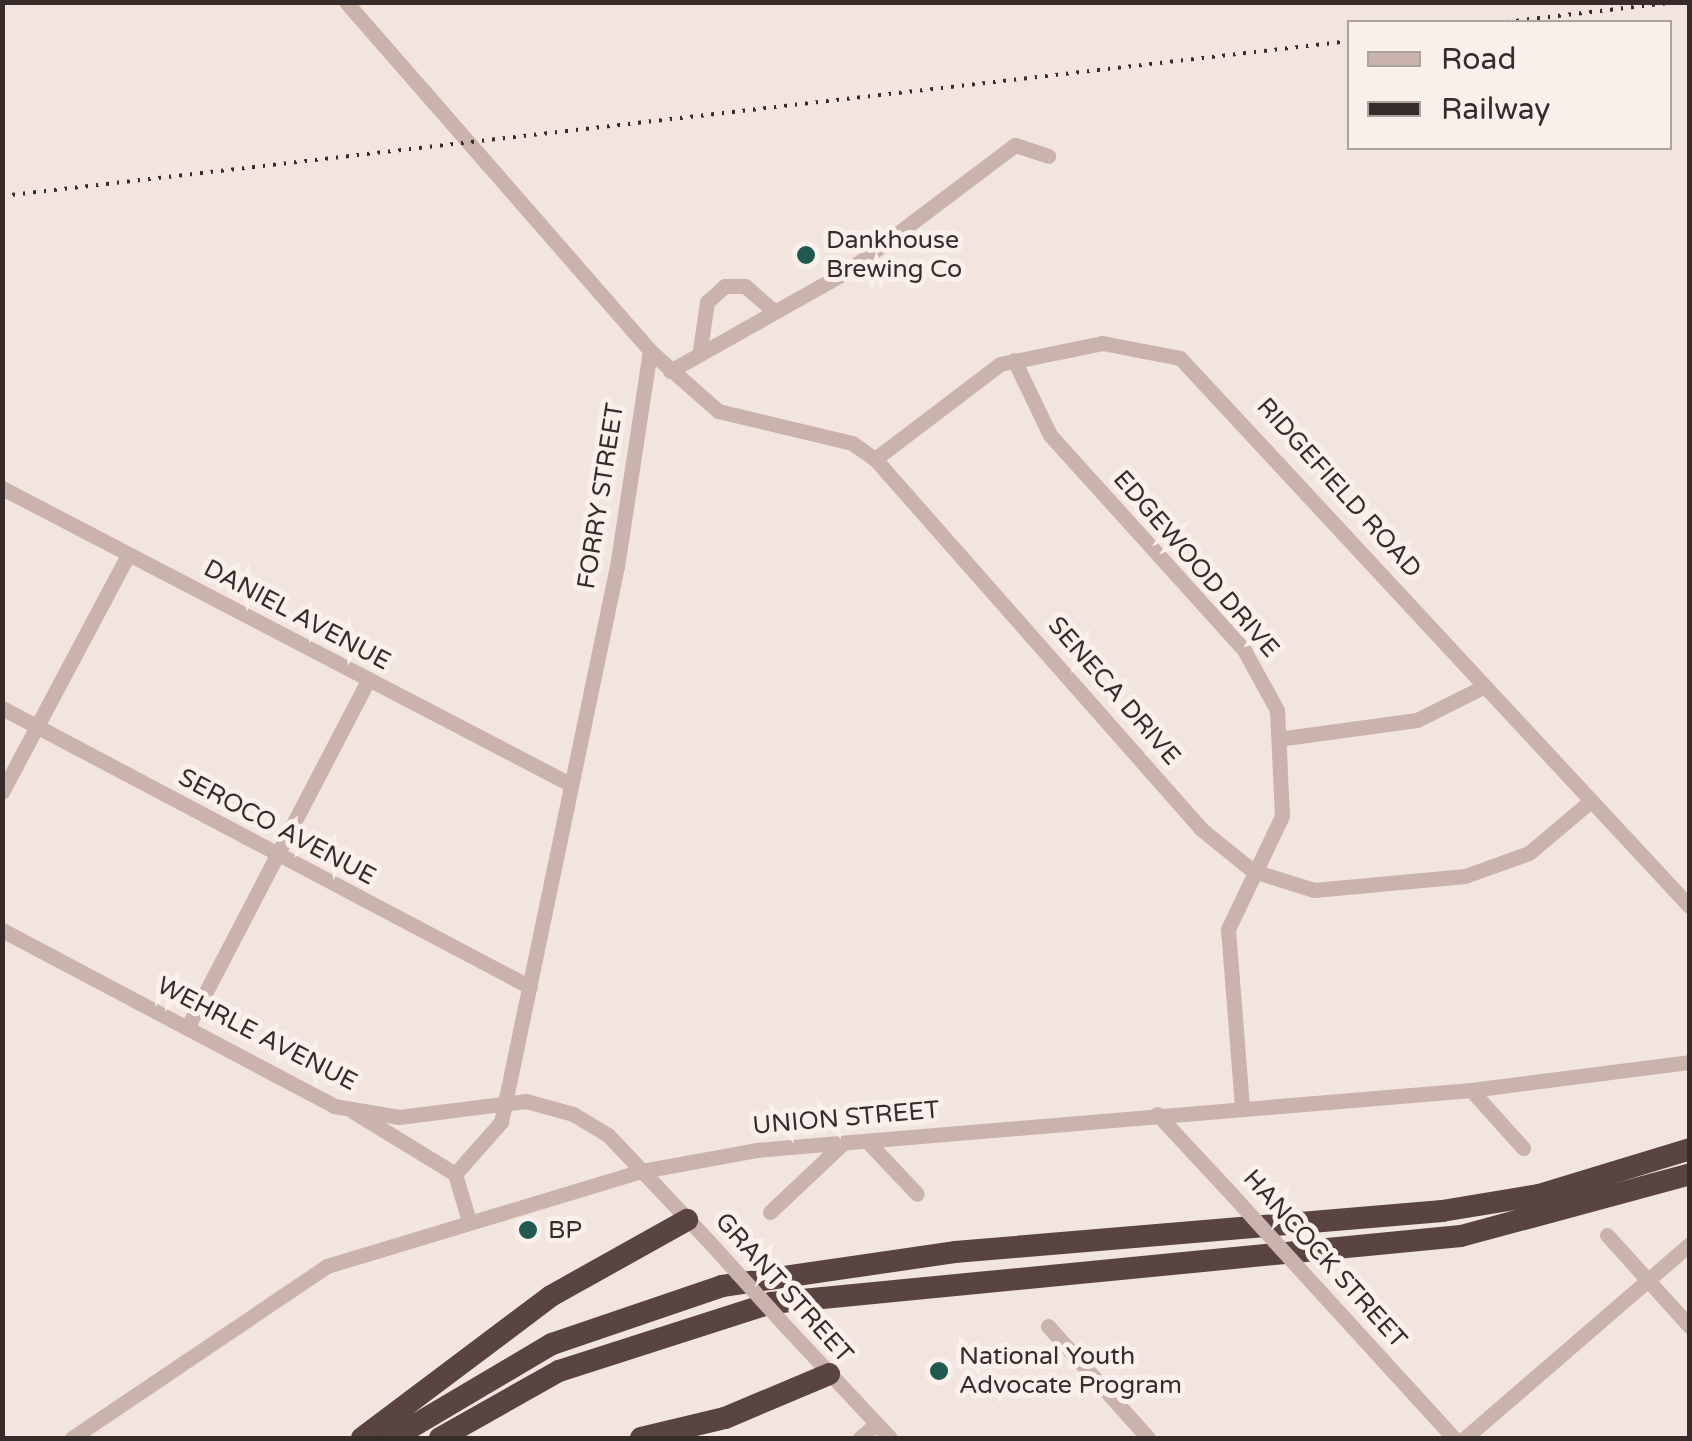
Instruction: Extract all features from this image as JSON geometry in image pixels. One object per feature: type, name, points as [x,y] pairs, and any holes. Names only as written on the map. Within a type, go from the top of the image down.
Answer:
[{"type":"highway","points":[[393,1438],[552,1344],[722,1286],[955,1252],[1442,1210],[1574,1186],[1690,1149]]},
{"type":"highway","points":[[440,1438],[559,1372],[771,1303],[1462,1236],[1690,1174]]},
{"type":"highway","points":[[362,1438],[552,1296],[687,1220]]},
{"type":"highway","points":[[640,1438],[725,1418],[828,1374]]},
{"type":"street","points":[[346,2],[650,351]]},
{"type":"street","points":[[670,370],[895,240],[1015,145],[1048,156]]},
{"type":"street","points":[[700,350],[707,302],[724,286],[746,286],[771,309]]},
{"type":"street","name":"RIDGEFIELD ROAD","points":[[875,459],[962,386],[1014,360],[1113,343],[1190,364],[1587,804],[1690,908]]},
{"type":"street","name":"SENECA DRIVE","points":[[650,351],[718,411],[852,443],[875,459],[1201,829],[1253,871],[1314,890],[1465,876],[1529,853],[1587,804]]},
{"type":"street","name":"FORRY STREET","points":[[506,1101],[617,566],[650,351]]},
{"type":"street","name":"EDGEWOOD DRIVE","points":[[1014,360],[1050,435],[1257,667],[1284,738],[1282,816],[1253,871],[1227,944],[1242,1107]]},
{"type":"street","name":"DANIEL AVENUE","points":[[2,488],[570,784]]},
{"type":"street","points":[[2,792],[128,555]]},
{"type":"street","points":[[187,1028],[368,680]]},
{"type":"street","points":[[1284,738],[1418,720],[1483,687]]},
{"type":"street","name":"SEROCO AVENUE","points":[[2,708],[530,986]]},
{"type":"street","name":"WEHRLE AVENUE","points":[[2,930],[354,1112],[399,1118],[506,1101],[573,1114],[642,1171]]},
{"type":"street","name":"UNION STREET","points":[[72,1438],[309,1275],[468,1221],[642,1171],[841,1144],[1471,1090],[1690,1062]]},
{"type":"street","points":[[1471,1090],[1523,1148]]},
{"type":"street","points":[[455,1174],[494,1136],[506,1101]]},
{"type":"street","points":[[354,1112],[455,1174],[468,1221]]},
{"type":"street","name":"HANCOCK STREET","points":[[1158,1114],[1454,1438]]},
{"type":"street","points":[[868,1142],[918,1194]]},
{"type":"street","points":[[770,1212],[841,1144]]},
{"type":"street","name":"GRANT STREET","points":[[642,1171],[890,1438]]},
{"type":"street","points":[[1606,1236],[1690,1327]]},
{"type":"street","points":[[1464,1438],[1690,1244]]},
{"type":"street","points":[[1048,1326],[1148,1438]]},
{"type":"street","points":[[860,1438],[876,1424]]},
{"type":"railway","points":[[1523,20],[1675,2]]},
{"type":"railway","points":[[2,196],[1347,41]]},
{"type":"place","name":"Dankhouse Brewing Co","points":[[806,255]]},
{"type":"place","name":"BP","points":[[528,1230]]},
{"type":"place","name":"National Youth Advocate Program","points":[[939,1371]]}]
